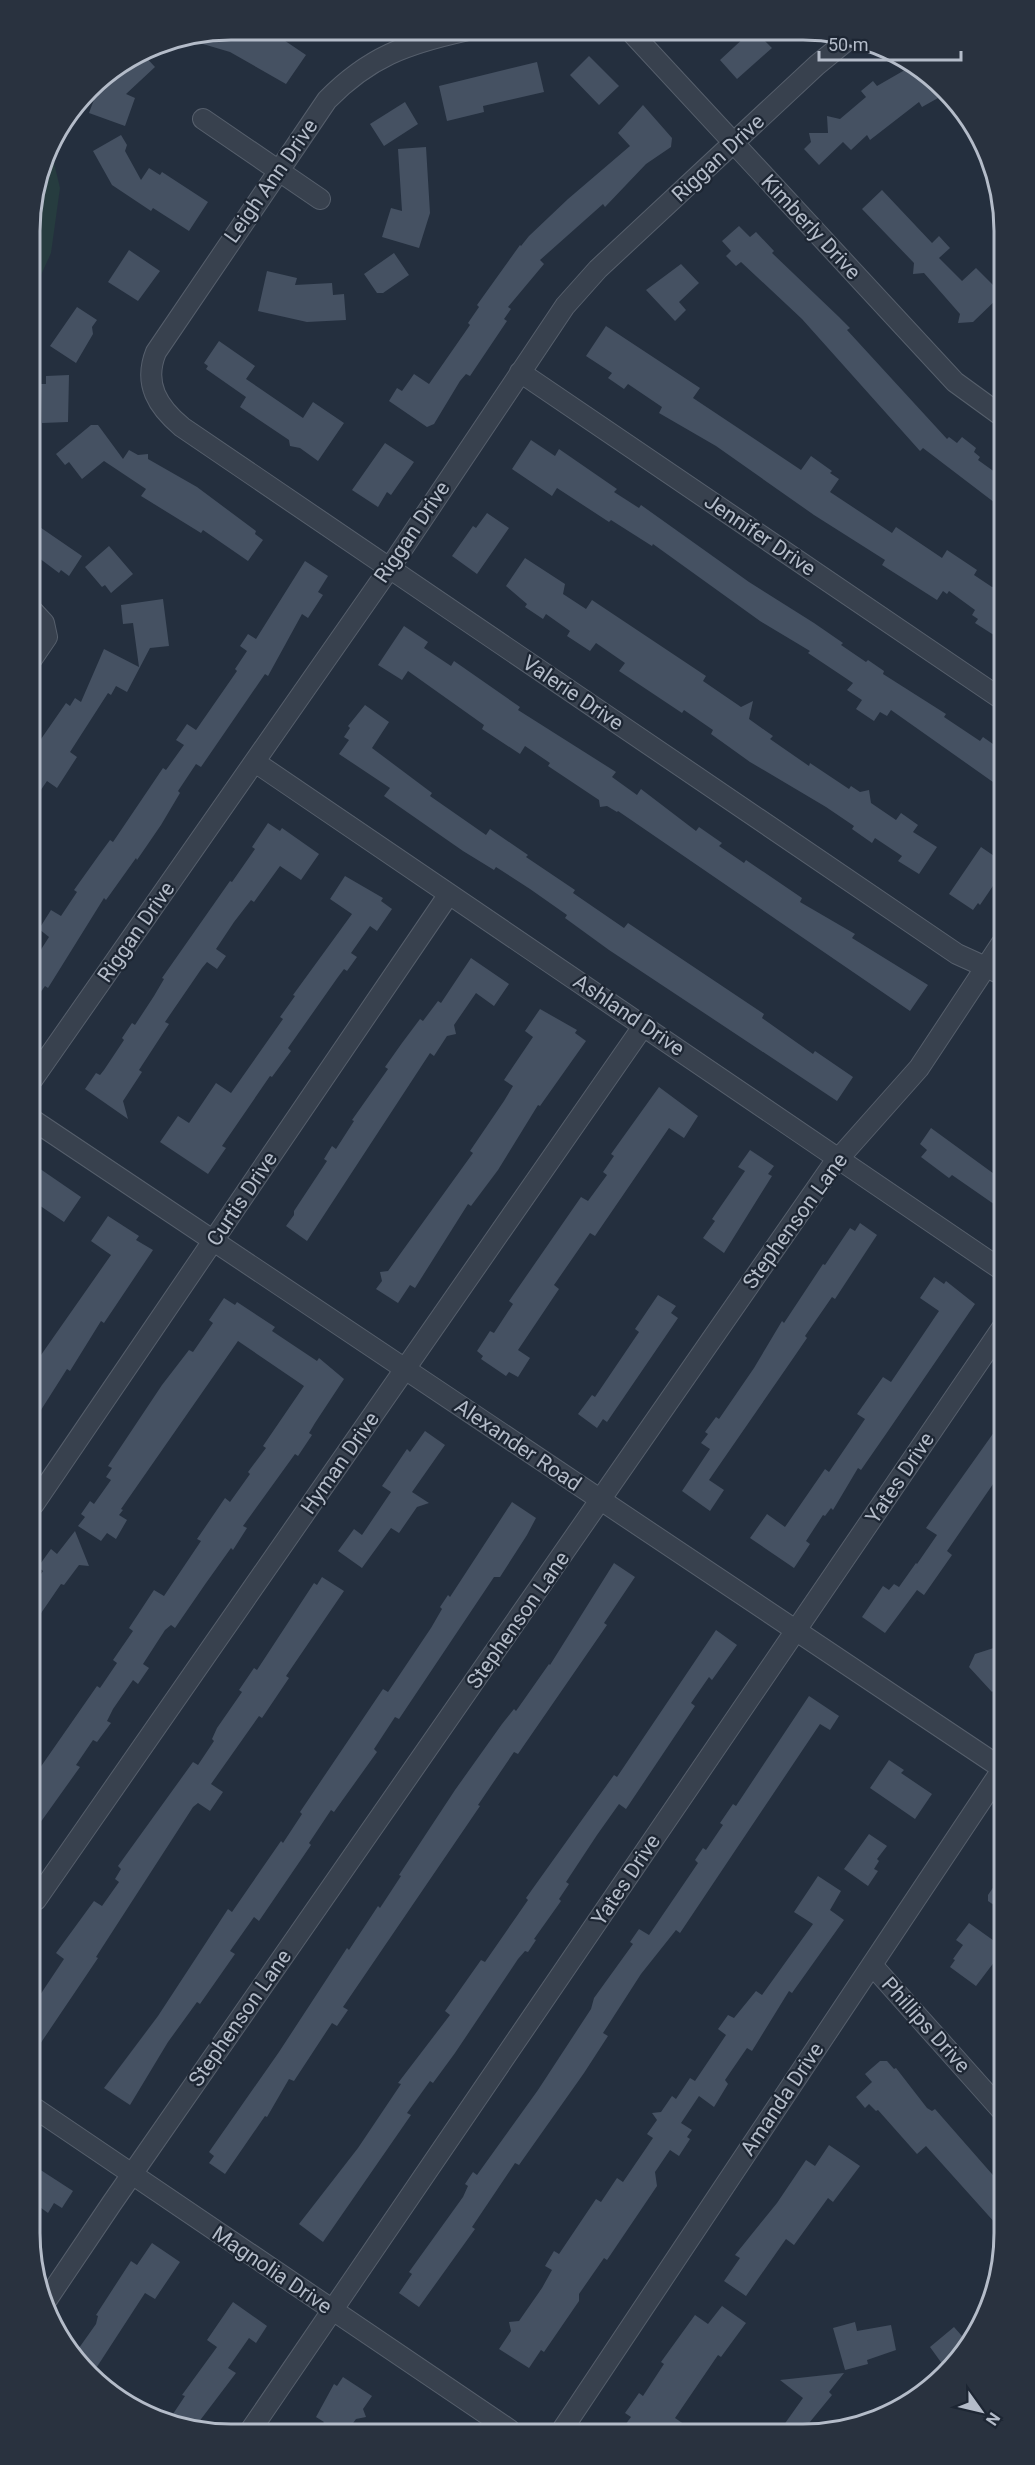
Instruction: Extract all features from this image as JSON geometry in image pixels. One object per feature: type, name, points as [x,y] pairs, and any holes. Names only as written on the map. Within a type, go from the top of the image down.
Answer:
[{"type":"street","name":"Leigh Ann Drive","points":[[156,399],[150,374],[156,352],[327,100],[344,82],[386,54],[425,40]]},
{"type":"street","name":"Kimberly Drive","points":[[638,40],[955,382],[994,410]]},
{"type":"street","name":"Riggan Drive","points":[[41,1068],[389,569],[565,306],[582,285],[817,65],[842,44]]},
{"type":"street","points":[[203,119],[320,199]]},
{"type":"street","name":"Jennifer Drive","points":[[520,372],[994,694]]},
{"type":"street","name":"Valerie Drive","points":[[156,399],[166,414],[182,428],[957,954],[992,971]]},
{"type":"street","points":[[41,620],[44,623],[47,637],[41,646]]},
{"type":"street","name":"Ashland Drive","points":[[255,762],[994,1265]]},
{"type":"street","name":"Curtis Drive","points":[[40,1495],[449,894]]},
{"type":"street","name":"Stephenson Lane","points":[[51,2294],[838,1159],[919,1068],[992,971]]},
{"type":"street","name":"Hyman Drive","points":[[40,1894],[644,1025]]},
{"type":"street","name":"Alexander Road","points":[[41,1125],[994,1763]]},
{"type":"street","name":"Yates Drive","points":[[255,2424],[994,1340]]},
{"type":"street","name":"Amanda Drive","points":[[566,2424],[994,1782]]},
{"type":"street","name":"Phillips Drive","points":[[872,1965],[994,2102]]},
{"type":"street","name":"Magnolia Drive","points":[[40,2112],[501,2424]]},
{"type":"green space","points":[[54,162],[60,188],[51,253],[41,275],[42,206]]},
{"type":"building","points":[[231,40],[284,40],[306,55],[286,84],[230,52],[200,43]]},
{"type":"building","points":[[742,40],[764,40],[772,48],[737,79],[720,60]]},
{"type":"building","points":[[589,56],[619,86],[599,105],[570,75]]},
{"type":"building","points":[[148,60],[155,67],[126,94],[135,98],[125,126],[89,113],[96,96],[125,73]]},
{"type":"building","points":[[537,62],[544,92],[483,106],[484,112],[447,121],[439,86]]},
{"type":"building","points":[[905,70],[940,97],[922,107],[919,102],[870,140],[867,135],[851,150],[843,142],[819,165],[804,149],[811,142],[809,133],[828,133],[827,116],[840,119],[866,97],[861,91],[873,81],[877,86]]},
{"type":"building","points":[[405,102],[418,124],[384,146],[370,124]]},
{"type":"building","points":[[643,105],[672,138],[671,147],[646,164],[605,207],[603,204],[540,260],[544,264],[508,307],[511,309],[504,319],[507,321],[470,376],[466,374],[460,381],[434,424],[427,427],[389,401],[397,388],[402,391],[414,374],[429,384],[470,325],[468,323],[479,307],[477,305],[520,245],[568,199],[630,146],[618,133]]},
{"type":"building","points":[[121,135],[127,145],[125,151],[141,180],[149,168],[160,175],[162,172],[208,202],[189,231],[153,208],[151,211],[112,185],[93,151]]},
{"type":"building","points":[[426,147],[430,213],[419,248],[382,237],[391,208],[402,211],[398,149]]},
{"type":"building","points":[[882,190],[932,243],[939,236],[950,248],[939,258],[962,281],[976,268],[994,286],[994,302],[973,322],[958,323],[960,314],[924,273],[913,274],[914,263],[862,209]]},
{"type":"building","points":[[739,226],[750,237],[756,232],[774,251],[772,253],[850,328],[847,330],[947,439],[949,437],[957,443],[962,437],[976,448],[974,452],[980,457],[978,460],[994,471],[994,502],[923,448],[920,451],[802,319],[741,262],[736,266],[726,256],[731,251],[722,241]]},
{"type":"building","points":[[129,250],[160,271],[138,301],[108,282]]},
{"type":"building","points":[[394,253],[409,275],[383,293],[377,293],[364,274]]},
{"type":"building","points":[[681,264],[699,283],[679,302],[686,310],[675,321],[646,290]]},
{"type":"building","points":[[267,271],[297,278],[295,285],[332,283],[333,295],[344,294],[346,320],[307,322],[258,311]]},
{"type":"building","points":[[77,307],[97,320],[92,327],[93,334],[76,363],[50,346]]},
{"type":"building","points":[[606,326],[700,388],[693,398],[801,470],[811,456],[839,479],[830,492],[892,533],[896,527],[942,558],[947,550],[977,570],[974,575],[994,586],[994,635],[975,623],[978,619],[972,615],[975,610],[949,591],[947,594],[943,591],[937,600],[882,565],[885,560],[814,515],[716,446],[659,413],[662,407],[628,384],[624,389],[608,378],[612,373],[586,356]]},
{"type":"building","points":[[219,341],[255,366],[246,379],[303,418],[313,402],[344,423],[318,461],[300,448],[290,446],[289,440],[240,407],[246,397],[206,369],[208,366],[204,363]]},
{"type":"building","points":[[69,375],[68,422],[42,423],[41,384],[46,384],[46,376]]},
{"type":"building","points":[[91,425],[98,425],[123,459],[129,450],[138,455],[148,454],[148,459],[197,487],[256,531],[255,534],[263,540],[248,561],[203,530],[201,533],[141,496],[146,489],[104,461],[82,479],[69,462],[65,465],[56,454]]},
{"type":"building","points":[[531,440],[555,456],[559,449],[617,489],[614,492],[639,508],[641,505],[749,582],[843,643],[841,645],[884,671],[883,674],[946,714],[944,717],[980,741],[983,737],[994,745],[994,783],[891,710],[887,716],[880,712],[874,721],[856,709],[862,700],[847,690],[853,683],[808,653],[810,651],[760,621],[653,544],[652,546],[611,520],[609,522],[557,488],[552,496],[512,469]]},
{"type":"building","points":[[385,443],[414,462],[391,495],[387,492],[378,507],[352,490]]},
{"type":"building","points":[[487,513],[509,528],[477,574],[452,556],[473,526],[476,528]]},
{"type":"building","points":[[41,528],[82,556],[69,576],[61,570],[59,573],[41,559]]},
{"type":"building","points":[[109,546],[133,574],[111,593],[105,585],[102,587],[85,567]]},
{"type":"building","points":[[525,558],[565,584],[563,594],[586,609],[592,600],[706,676],[703,681],[741,707],[753,701],[749,719],[773,736],[770,739],[809,766],[810,763],[849,789],[851,786],[860,792],[869,790],[871,803],[896,820],[901,813],[918,825],[913,832],[937,847],[919,874],[898,861],[902,856],[875,838],[872,843],[852,829],[854,826],[826,807],[750,762],[711,734],[713,730],[684,710],[682,713],[619,671],[625,663],[596,643],[590,651],[567,636],[570,631],[546,614],[543,619],[525,607],[527,604],[506,586]]},
{"type":"building","points":[[305,561],[328,576],[318,592],[323,595],[308,618],[302,614],[268,676],[265,674],[201,767],[196,764],[178,791],[180,793],[161,825],[106,900],[104,898],[48,988],[45,986],[41,992],[41,950],[49,937],[41,930],[41,926],[51,910],[61,916],[77,892],[74,890],[99,855],[110,840],[113,842],[163,768],[166,770],[184,745],[176,740],[187,724],[196,730],[237,671],[235,669],[247,651],[240,646],[248,634],[256,639]]},
{"type":"building","points":[[163,599],[169,646],[150,648],[127,692],[116,686],[111,695],[108,693],[70,752],[77,757],[57,788],[47,781],[41,790],[41,739],[66,703],[70,706],[75,698],[81,702],[104,649],[139,667],[133,623],[123,624],[121,605]]},
{"type":"building","points":[[404,626],[428,642],[424,648],[451,666],[454,661],[520,707],[518,710],[616,772],[612,777],[637,795],[641,789],[696,831],[699,827],[722,843],[719,846],[744,863],[746,860],[802,898],[800,902],[855,934],[852,938],[928,985],[910,1011],[618,811],[607,806],[600,807],[599,800],[548,766],[550,763],[525,746],[520,754],[482,729],[484,725],[408,671],[402,680],[378,665]]},
{"type":"building","points":[[365,705],[389,722],[372,748],[432,793],[430,796],[486,835],[490,829],[575,890],[573,893],[624,928],[628,923],[764,1014],[762,1018],[813,1054],[815,1051],[853,1077],[837,1101],[609,950],[565,918],[567,915],[530,889],[496,867],[494,870],[463,851],[384,796],[390,788],[339,754],[349,740],[344,737],[350,728],[348,726]]},
{"type":"building","points":[[268,823],[280,831],[282,828],[319,854],[301,880],[280,866],[254,902],[251,900],[234,922],[216,949],[226,956],[217,969],[207,962],[202,968],[165,1022],[169,1024],[139,1070],[142,1072],[123,1101],[128,1119],[85,1089],[96,1073],[100,1075],[104,1070],[124,1040],[122,1038],[132,1023],[135,1025],[164,979],[162,978],[255,849],[252,847]]},
{"type":"building","points":[[981,847],[994,856],[994,884],[980,905],[978,903],[973,910],[949,894]]},
{"type":"building","points":[[345,876],[383,898],[381,901],[392,909],[377,931],[370,926],[351,953],[357,957],[347,971],[344,969],[288,1048],[291,1051],[272,1077],[270,1076],[222,1146],[226,1148],[208,1174],[160,1142],[178,1116],[189,1123],[216,1083],[231,1093],[283,1019],[280,1017],[295,996],[293,995],[352,914],[330,899]]},
{"type":"building","points":[[471,958],[509,984],[494,1006],[476,993],[454,1025],[456,1034],[447,1036],[434,1056],[430,1053],[307,1241],[286,1226],[327,1161],[324,1159],[332,1146],[336,1149],[354,1121],[352,1120],[388,1069],[385,1067],[402,1043],[420,1019],[423,1021],[438,1001],[441,1003]]},
{"type":"building","points":[[540,1009],[577,1030],[575,1033],[586,1041],[540,1106],[538,1105],[498,1170],[471,1206],[468,1204],[415,1288],[410,1285],[398,1303],[376,1289],[382,1281],[380,1272],[388,1271],[473,1153],[470,1151],[513,1086],[504,1080],[533,1037],[525,1031]]},
{"type":"building","points":[[659,1087],[698,1116],[684,1138],[669,1128],[595,1236],[590,1233],[554,1285],[559,1289],[518,1350],[530,1358],[518,1377],[509,1372],[506,1376],[481,1359],[483,1356],[477,1351],[490,1331],[494,1333],[513,1304],[509,1301],[581,1197],[588,1201],[607,1175],[603,1172],[614,1156],[611,1154]]},
{"type":"building","points":[[931,1128],[994,1174],[994,1204],[952,1175],[949,1178],[921,1157],[927,1150],[920,1144]]},
{"type":"building","points":[[750,1150],[774,1166],[768,1174],[772,1176],[724,1253],[703,1238],[715,1221],[712,1219],[745,1171],[738,1167]]},
{"type":"building","points":[[41,1169],[81,1197],[64,1222],[41,1206]]},
{"type":"building","points":[[108,1216],[139,1236],[136,1240],[153,1250],[104,1323],[101,1321],[70,1371],[67,1369],[40,1411],[40,1356],[111,1255],[91,1241]]},
{"type":"building","points":[[860,1223],[877,1235],[835,1299],[832,1297],[805,1336],[807,1338],[709,1480],[724,1490],[710,1511],[682,1491],[710,1449],[701,1443],[708,1434],[705,1432],[716,1417],[719,1419],[754,1368],[782,1321],[784,1323],[823,1264],[825,1265],[850,1228],[855,1231]]},
{"type":"building","points":[[934,1277],[944,1284],[946,1281],[975,1304],[861,1470],[858,1468],[833,1510],[831,1508],[825,1516],[823,1515],[806,1541],[810,1544],[794,1568],[750,1538],[767,1514],[785,1527],[825,1469],[829,1472],[865,1419],[857,1414],[883,1377],[891,1382],[939,1311],[920,1298]]},
{"type":"building","points":[[658,1295],[676,1306],[671,1313],[678,1318],[607,1422],[603,1419],[597,1428],[578,1414],[592,1395],[595,1397],[639,1332],[635,1329]]},
{"type":"building","points":[[224,1298],[235,1305],[237,1302],[275,1327],[272,1331],[317,1361],[319,1358],[344,1379],[309,1433],[312,1435],[298,1456],[295,1454],[243,1526],[247,1528],[233,1550],[231,1548],[175,1628],[171,1625],[165,1630],[143,1664],[149,1668],[138,1684],[133,1680],[113,1709],[107,1721],[111,1723],[97,1742],[93,1740],[76,1765],[80,1767],[40,1823],[40,1767],[97,1686],[100,1688],[117,1663],[113,1660],[133,1631],[129,1628],[154,1590],[164,1596],[201,1541],[197,1539],[225,1498],[230,1502],[250,1474],[248,1472],[266,1448],[263,1446],[304,1386],[238,1341],[121,1509],[123,1510],[119,1515],[127,1520],[116,1539],[107,1533],[101,1541],[78,1526],[85,1517],[81,1514],[90,1501],[94,1504],[111,1480],[106,1477],[112,1468],[108,1466],[162,1385],[189,1350],[193,1352],[213,1323],[209,1320]]},
{"type":"building","points":[[425,1431],[445,1445],[412,1492],[429,1503],[417,1507],[399,1533],[391,1528],[362,1568],[338,1551],[354,1529],[362,1535],[391,1492],[382,1486],[407,1449],[410,1452]]},
{"type":"building","points":[[994,1432],[994,1483],[947,1551],[952,1555],[924,1595],[917,1590],[885,1633],[862,1617],[883,1586],[889,1590],[894,1584],[899,1587],[917,1564],[937,1535],[926,1528]]},
{"type":"building","points":[[512,1502],[536,1518],[500,1577],[494,1577],[399,1719],[395,1717],[374,1749],[377,1752],[334,1812],[331,1810],[309,1843],[311,1845],[259,1921],[254,1917],[230,1951],[235,1954],[200,2004],[197,2002],[168,2042],[130,2105],[104,2088],[158,2016],[228,1909],[232,1912],[281,1841],[283,1843],[302,1814],[300,1812],[383,1689],[388,1692],[431,1628],[442,1609],[440,1607],[448,1595],[450,1597]]},
{"type":"building","points":[[75,1531],[89,1566],[79,1565],[64,1585],[61,1584],[40,1614],[40,1575],[43,1571],[40,1564],[51,1549],[57,1554]]},
{"type":"building","points":[[614,1563],[635,1577],[604,1623],[607,1625],[518,1754],[514,1752],[478,1805],[480,1806],[343,2007],[348,2010],[337,2026],[332,2023],[294,2081],[289,2079],[267,2117],[265,2116],[225,2174],[209,2163],[214,2156],[209,2152],[279,2052],[347,1948],[349,1950],[378,1906],[380,1908],[455,1790],[502,1724],[514,1709],[516,1711],[550,1665]]},
{"type":"building","points":[[322,1577],[344,1591],[286,1676],[289,1678],[262,1718],[259,1716],[211,1784],[223,1792],[210,1811],[198,1803],[193,1807],[96,1957],[98,1958],[40,2044],[40,1995],[64,1959],[56,1953],[94,1901],[102,1906],[119,1882],[115,1879],[121,1869],[118,1866],[193,1762],[198,1765],[214,1741],[212,1739],[217,1728],[242,1692],[239,1690],[254,1668],[257,1670],[314,1583],[317,1585]]},
{"type":"building","points":[[716,1630],[737,1645],[712,1680],[709,1677],[691,1703],[695,1706],[626,1809],[619,1804],[597,1835],[566,1882],[569,1884],[559,1899],[561,1901],[534,1939],[536,1940],[528,1952],[525,1951],[518,1959],[455,2053],[433,2083],[430,2081],[407,2113],[411,2115],[323,2242],[299,2224],[358,2148],[401,2084],[398,2083],[450,2015],[445,2011],[481,1960],[485,1962],[528,1900],[526,1898],[614,1775],[617,1777]]},
{"type":"building","points":[[994,1648],[994,1690],[992,1692],[969,1667],[975,1654]]},
{"type":"building","points":[[809,1696],[839,1716],[830,1730],[820,1724],[680,1933],[676,1930],[641,1974],[603,2033],[608,2036],[584,2073],[519,2165],[515,2163],[472,2227],[475,2229],[419,2307],[399,2293],[412,2274],[409,2272],[463,2197],[468,2186],[465,2184],[473,2172],[477,2175],[538,2090],[591,2009],[594,1998],[633,1944],[630,1942],[639,1929],[649,1935],[698,1863],[695,1860],[703,1848],[706,1850],[723,1825],[720,1823],[733,1804],[736,1806]]},
{"type":"building","points":[[889,1760],[904,1770],[901,1773],[932,1794],[915,1819],[870,1788]]},
{"type":"building","points":[[869,1834],[887,1846],[877,1859],[879,1861],[874,1869],[878,1871],[868,1886],[844,1869]]},
{"type":"building","points":[[818,1876],[841,1891],[830,1910],[844,1920],[792,1993],[789,1991],[752,2051],[747,2048],[725,2080],[728,2084],[714,2107],[699,2096],[681,2123],[692,2130],[687,2137],[690,2139],[679,2156],[670,2150],[655,2172],[657,2186],[607,2260],[604,2258],[579,2294],[579,2301],[544,2352],[541,2350],[529,2368],[499,2349],[511,2331],[509,2322],[519,2321],[552,2270],[545,2266],[554,2251],[559,2254],[596,2199],[601,2202],[617,2178],[623,2182],[653,2138],[647,2134],[657,2120],[652,2113],[661,2112],[672,2096],[676,2099],[690,2078],[695,2081],[726,2035],[718,2029],[728,2015],[734,2018],[756,1991],[762,1995],[813,1924],[794,1912]]},
{"type":"building","points":[[994,1886],[994,1905],[988,1901],[988,1895]]},
{"type":"building","points":[[969,1923],[994,1941],[994,1962],[976,1986],[950,1967],[963,1945],[956,1940]]},
{"type":"building","points":[[880,2061],[887,2061],[894,2069],[896,2068],[927,2108],[932,2111],[935,2109],[994,2176],[994,2222],[926,2146],[917,2154],[878,2110],[876,2111],[869,2104],[865,2108],[856,2097],[872,2082],[865,2074]]},
{"type":"building","points":[[829,2145],[860,2166],[833,2202],[828,2198],[794,2245],[786,2239],[746,2296],[724,2281],[740,2258],[735,2255],[777,2203],[806,2160],[815,2166]]},
{"type":"building","points":[[40,2170],[73,2191],[62,2208],[54,2203],[48,2213],[40,2207]]},
{"type":"building","points":[[152,2243],[180,2262],[155,2299],[145,2293],[96,2369],[79,2348],[96,2324],[98,2316],[96,2315],[131,2261],[137,2265]]},
{"type":"building","points":[[233,2302],[267,2326],[256,2343],[249,2338],[228,2368],[236,2373],[199,2422],[173,2415],[185,2396],[182,2395],[217,2347],[207,2340]]},
{"type":"building","points":[[722,2306],[746,2323],[721,2357],[718,2355],[675,2418],[684,2424],[626,2424],[631,2417],[625,2413],[639,2393],[643,2396],[664,2364],[661,2362],[695,2315],[708,2324]]},
{"type":"building","points":[[855,2322],[857,2331],[891,2325],[896,2350],[867,2360],[868,2364],[845,2370],[833,2328]]},
{"type":"building","points":[[954,2327],[963,2338],[943,2364],[930,2347]]},
{"type":"building","points":[[844,2373],[829,2392],[832,2395],[808,2424],[785,2424],[803,2398],[780,2380]]},
{"type":"building","points":[[343,2377],[372,2396],[363,2409],[366,2417],[356,2419],[352,2424],[323,2424],[324,2422],[316,2417],[334,2384],[337,2386]]}]
